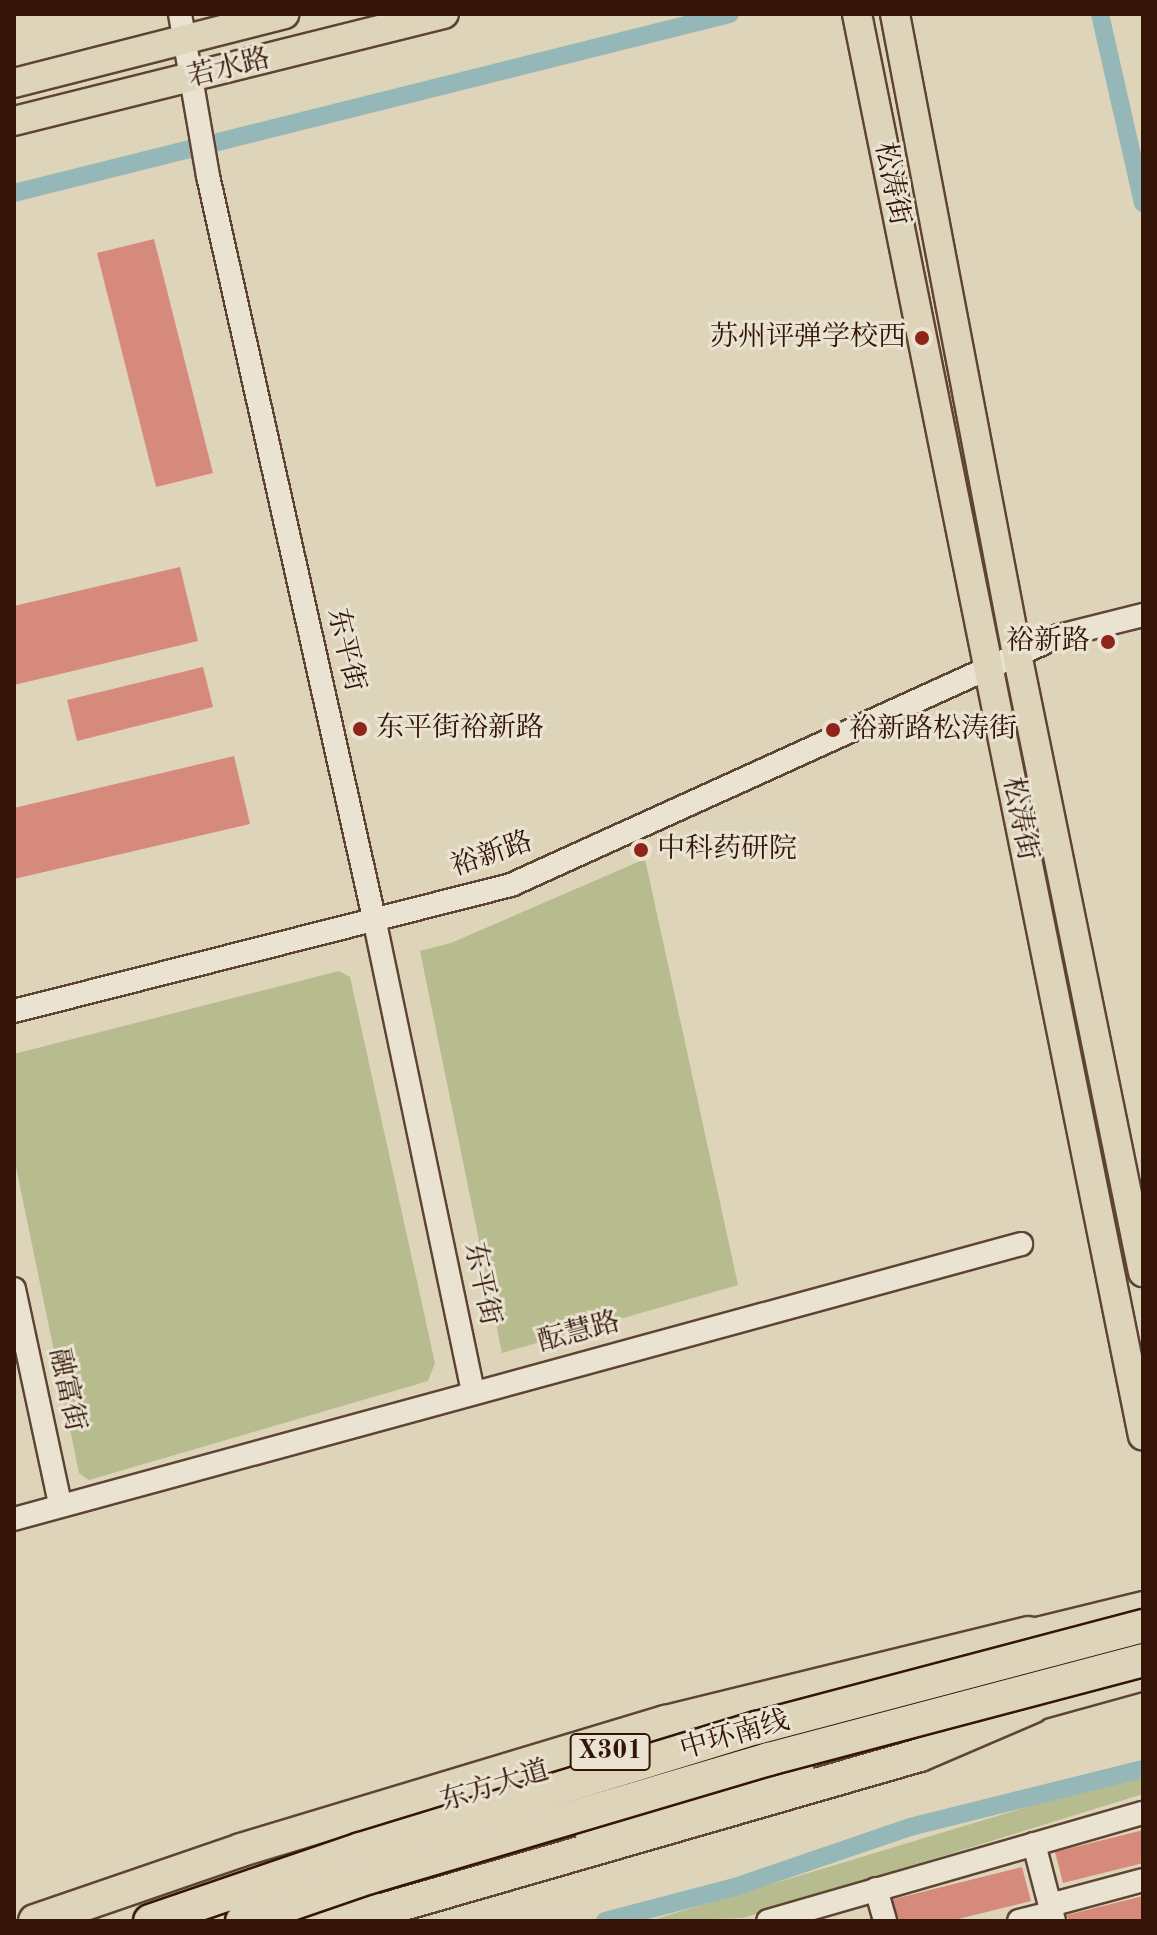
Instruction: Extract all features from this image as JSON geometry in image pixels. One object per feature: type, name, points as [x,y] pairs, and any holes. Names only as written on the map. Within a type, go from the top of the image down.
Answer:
[{"type":"highway","name":"中环南线","points":[[150,1921],[360,1849],[757,1728],[1143,1626]]},
{"type":"highway","points":[[35,1921],[241,1850],[666,1722],[1028,1633]]},
{"type":"highway","name":"中环南线","points":[[242,1921],[370,1877],[769,1759],[1143,1660]]},
{"type":"highway","points":[[344,1921],[737,1804],[920,1755],[1032,1707]]},
{"type":"main road","name":"若水路","points":[[14,83],[183,26],[284,14]]},
{"type":"main road","name":"若水路","points":[[14,121],[444,14]]},
{"type":"main road","name":"松涛街","points":[[857,14],[1143,1436]]},
{"type":"main road","name":"松涛街","points":[[895,14],[1017,654],[1143,1272]]},
{"type":"main road","name":"东方大道","points":[[84,1921],[231,1870],[596,1756],[1028,1633],[1143,1606]]},
{"type":"main road","name":"X301","points":[[306,1921],[1143,1676]]},
{"type":"street","name":"东平街","points":[[183,26],[188,80],[208,176],[374,918],[473,1393]]},
{"type":"street","name":"裕新路","points":[[14,1011],[511,885],[1059,636],[1143,615]]},
{"type":"street","name":"酝慧路","points":[[14,1519],[1021,1244]]},
{"type":"street","name":"融富街","points":[[14,1289],[60,1504]]},
{"type":"street","points":[[768,1921],[1143,1813]]},
{"type":"street","points":[[1034,1844],[1052,1913]]},
{"type":"street","points":[[231,1870],[242,1921]]},
{"type":"street","points":[[1019,1921],[1052,1913],[1143,1880]]},
{"type":"street","points":[[876,1889],[885,1921]]},
{"type":"green space","points":[[645,859],[738,1285],[502,1353],[420,951],[451,943]]},
{"type":"green space","points":[[339,971],[350,977],[435,1363],[428,1381],[89,1480],[79,1473],[14,1157],[14,1054]]},
{"type":"green space","points":[[1143,1772],[1143,1794],[743,1918],[649,1921]]},
{"type":"building","points":[[154,239],[213,473],[156,487],[97,253]]},
{"type":"building","points":[[180,567],[198,641],[14,685],[14,606]]},
{"type":"building","points":[[203,667],[213,707],[77,741],[67,700]]},
{"type":"building","points":[[234,756],[250,824],[14,879],[14,808]]},
{"type":"building","points":[[1143,1830],[1143,1863],[1063,1883],[1055,1852]]},
{"type":"building","points":[[1022,1867],[1031,1901],[950,1921],[895,1921],[890,1900]]},
{"type":"building","points":[[1143,1896],[1143,1921],[1069,1921],[1067,1915]]},
{"type":"waterway","points":[[14,193],[730,14]]},
{"type":"waterway","points":[[1100,14],[1143,203]]},
{"type":"waterway","points":[[605,1921],[738,1886],[910,1827],[1143,1769]]},
{"type":"place","name":"苏州评弹学校西","points":[[922,338]]},
{"type":"place","name":"裕新路","points":[[1108,642]]},
{"type":"place","name":"东平街裕新路","points":[[360,729]]},
{"type":"place","name":"裕新路松涛街","points":[[833,730]]},
{"type":"place","name":"中科药研院","points":[[641,850]]}]
